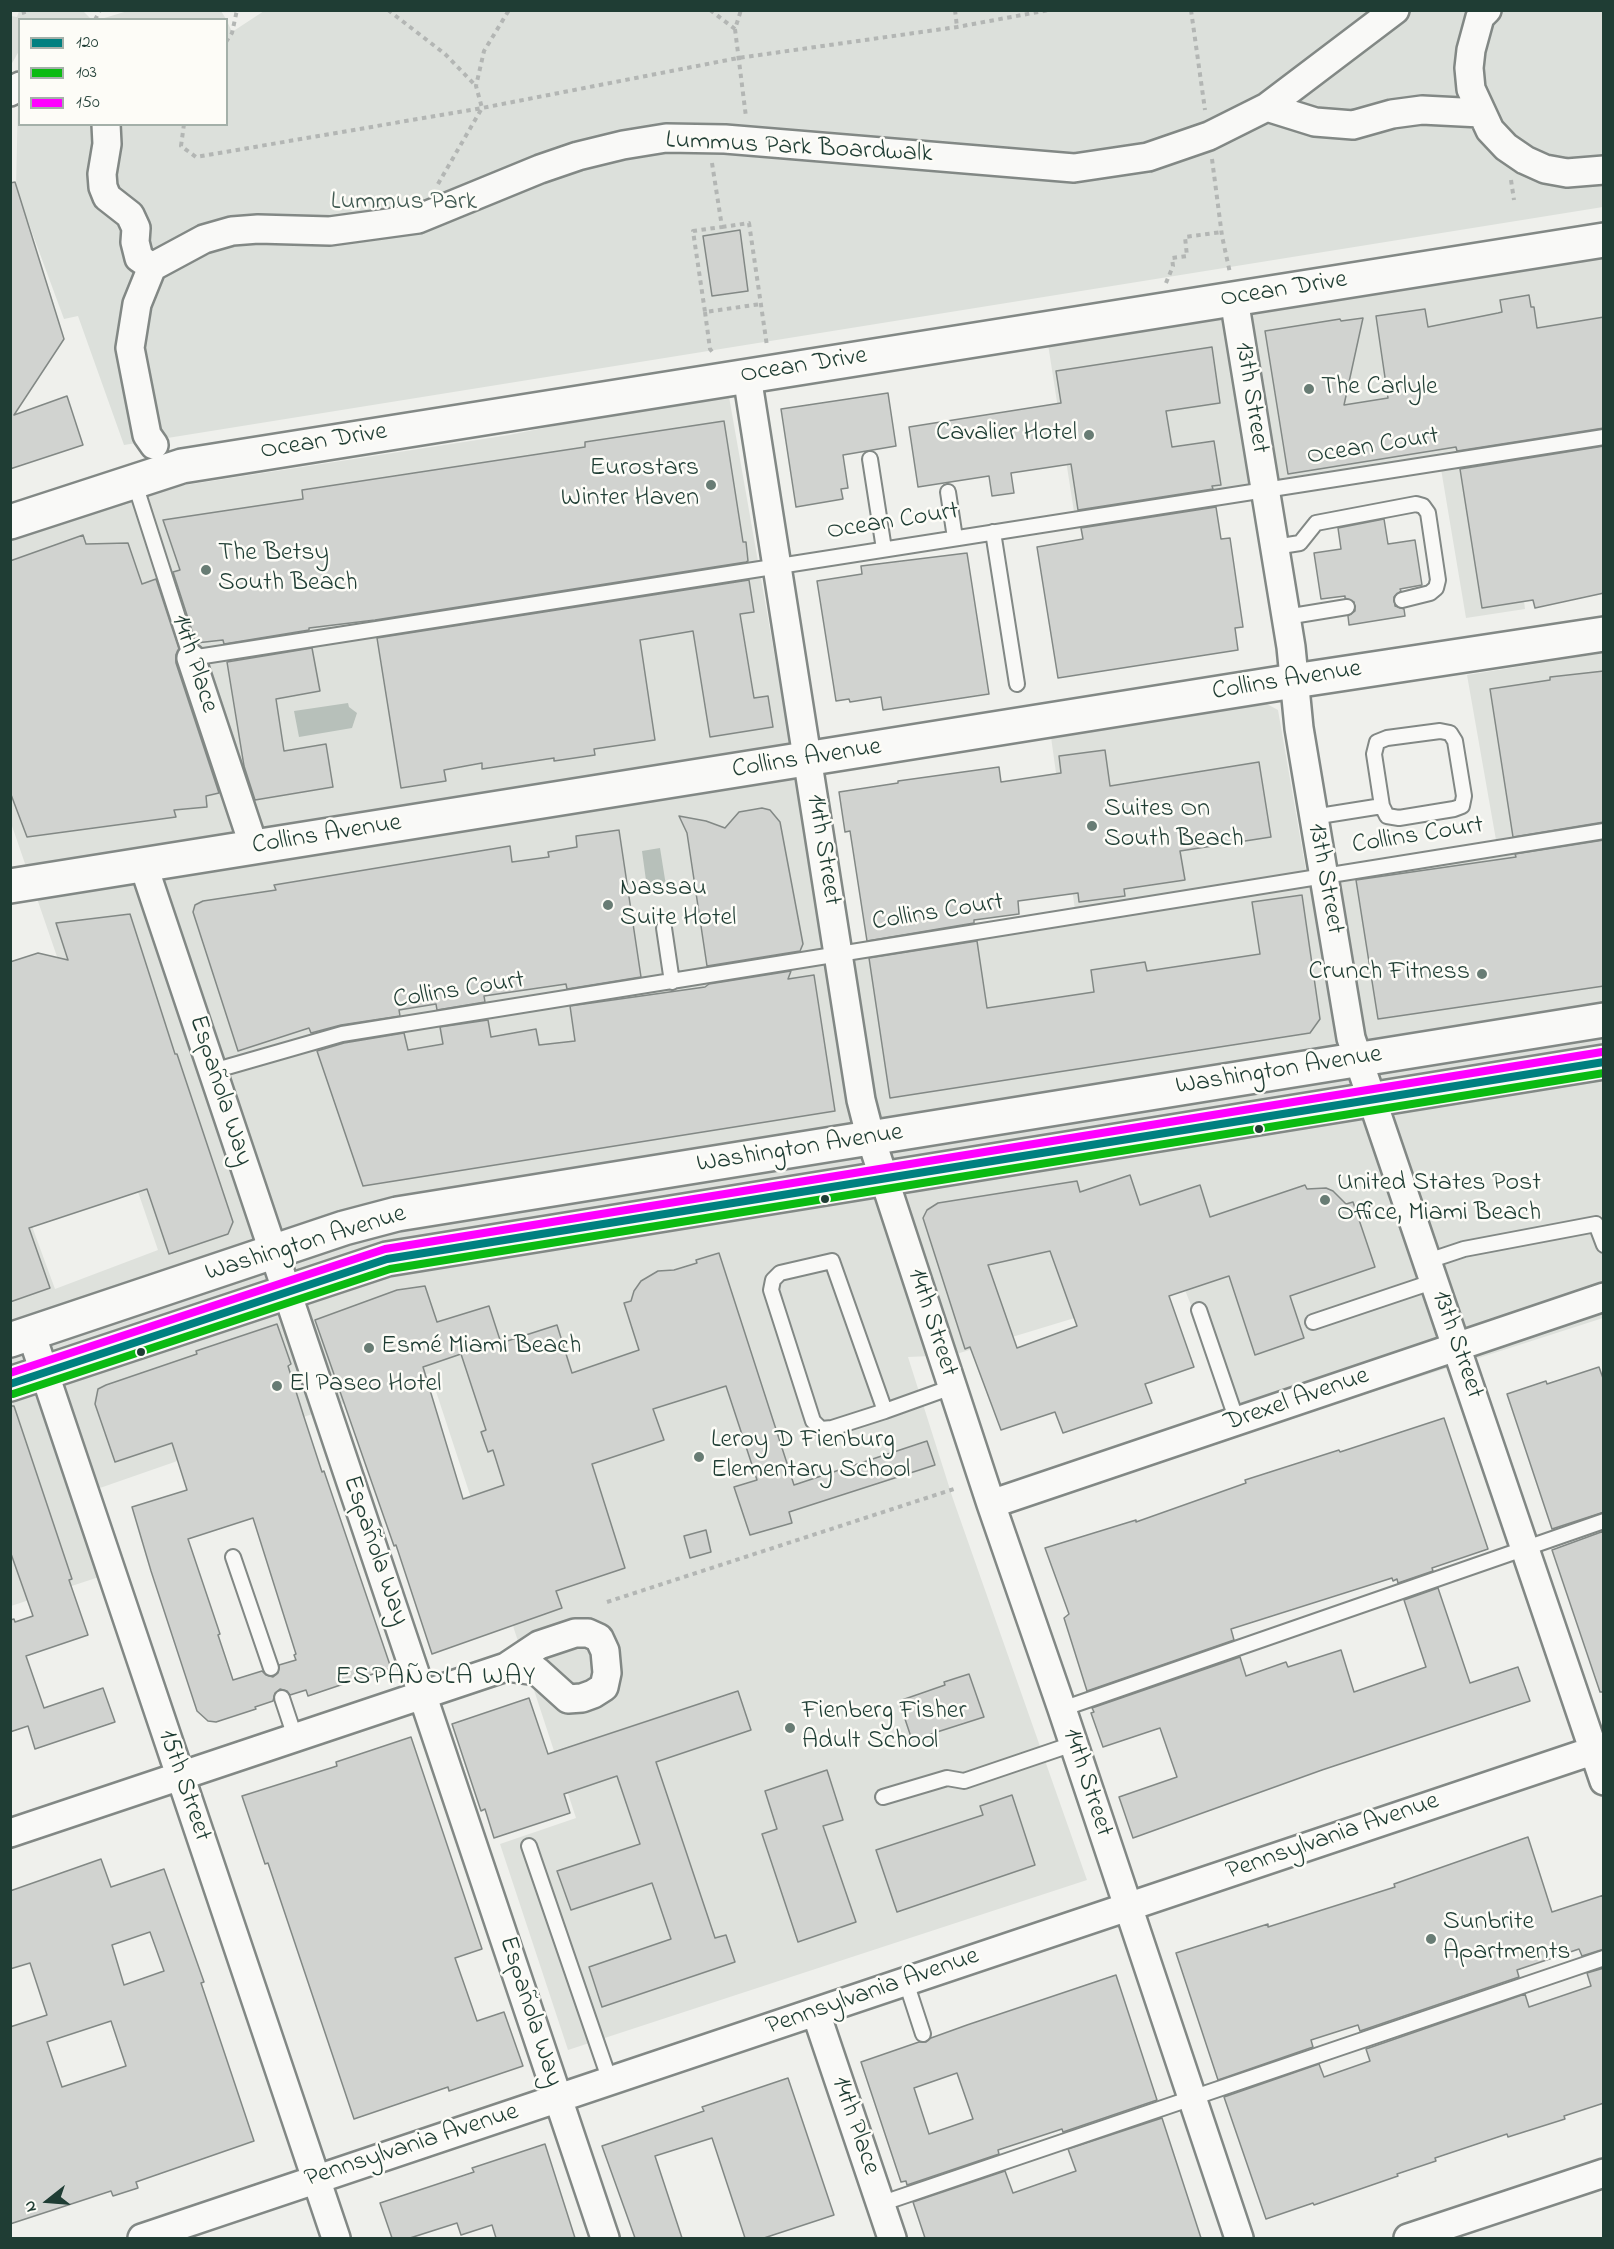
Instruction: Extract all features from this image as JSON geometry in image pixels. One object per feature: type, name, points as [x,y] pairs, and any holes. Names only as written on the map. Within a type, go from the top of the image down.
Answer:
[{"type":"main road","name":"Ocean Drive","points":[[10,522],[183,466],[744,365],[1232,286],[1604,240]]},
{"type":"main road","name":"Collins Avenue","points":[[10,886],[1294,681],[1604,634]]},
{"type":"main road","name":"Washington Avenue","points":[[21,1336],[344,1227],[397,1214],[1604,1020]]},
{"type":"main road","name":"Washington Avenue","points":[[10,1384],[387,1258],[1604,1062]]},
{"type":"street","name":"Lummus Park Boardwalk","points":[[152,267],[204,239],[232,231],[258,229],[330,231],[418,219],[540,169],[578,156],[666,138],[716,139],[1074,168],[1148,157],[1209,136],[1267,107],[1395,10]]},
{"type":"street","points":[[1487,10],[1480,17],[1469,68],[1471,89],[1490,130],[1506,147],[1525,160],[1545,169],[1567,173],[1604,170]]},
{"type":"street","points":[[1267,107],[1315,122],[1353,125],[1392,114],[1422,110],[1481,113]]},
{"type":"street","points":[[106,126],[107,144],[102,174],[103,187],[107,197],[130,215],[136,228],[135,242],[139,258],[152,267],[137,304],[130,348],[147,435],[154,445]]},
{"type":"street","name":"13th Street","points":[[1232,286],[1286,617],[1299,728],[1313,817],[1351,1038],[1525,1548],[1598,1749],[1604,1781]]},
{"type":"street","name":"14th Street","points":[[744,365],[861,1100],[871,1139],[991,1504],[1239,2238]]},
{"type":"street","name":"14th Place","points":[[190,658],[254,847]]},
{"type":"street","name":"Española Way","points":[[143,864],[605,2238]]},
{"type":"street","name":"Drexel Avenue","points":[[991,1504],[1604,1297]]},
{"type":"street","name":"15th Street","points":[[21,1336],[44,1373],[336,2238]]},
{"type":"street","points":[[10,1833],[506,1666]]},
{"type":"street","name":"Pennsylvania Avenue","points":[[142,2238],[1598,1749]]},
{"type":"street","name":"14th Place","points":[[816,2013],[892,2238]]},
{"type":"street","points":[[1408,2238],[1604,2173]]},
{"type":"lane","name":"Ocean Court","points":[[190,658],[1604,437]]},
{"type":"lane","points":[[870,459],[884,549]]},
{"type":"lane","name":"14th Place","points":[[134,481],[190,658]]},
{"type":"lane","points":[[948,492],[955,538]]},
{"type":"lane","points":[[1275,547],[1300,543],[1316,523],[1416,504],[1423,506],[1428,513],[1438,580],[1436,588],[1430,593],[1402,600]]},
{"type":"lane","points":[[993,532],[1017,684]]},
{"type":"lane","points":[[1286,617],[1347,607]]},
{"type":"lane","points":[[1440,731],[1450,734],[1455,741],[1464,796],[1462,806],[1399,818],[1387,816],[1382,806],[1374,754],[1377,742],[1387,738],[1440,731]]},
{"type":"lane","points":[[1313,817],[1382,806]]},
{"type":"lane","name":"Collins Court","points":[[213,1071],[342,1034],[1604,831]]},
{"type":"lane","points":[[664,928],[672,982]]},
{"type":"lane","points":[[1313,1322],[1431,1271],[1464,1249],[1596,1224],[1604,1245]]},
{"type":"lane","points":[[885,1411],[832,1261],[780,1272],[772,1280],[771,1290],[813,1421],[821,1429],[832,1428],[885,1411],[952,1387]]},
{"type":"lane","points":[[1199,1310],[1237,1421]]},
{"type":"lane","points":[[1062,1709],[1604,1521]]},
{"type":"lane","points":[[233,1557],[271,1668]]},
{"type":"lane","points":[[282,1698],[295,1737]]},
{"type":"lane","points":[[883,1797],[947,1778],[964,1781],[1073,1744]]},
{"type":"lane","points":[[529,1846],[610,2082]]},
{"type":"lane","points":[[880,2204],[1604,1958]]},
{"type":"lane","points":[[906,1982],[923,2034]]},
{"type":"path","points":[[228,39],[232,33],[237,10]]},
{"type":"path","points":[[388,10],[445,54],[476,86]]},
{"type":"path","points":[[418,219],[482,108],[476,86],[484,51],[509,10]]},
{"type":"path","points":[[710,10],[735,29]]},
{"type":"path","points":[[722,227],[716,139],[727,122],[746,122],[735,29],[741,10]]},
{"type":"path","points":[[955,10],[957,27]]},
{"type":"path","points":[[184,126],[181,146],[196,157],[482,108],[738,57],[957,27],[1049,10]]},
{"type":"path","points":[[1191,10],[1222,232],[1232,286]]},
{"type":"path","points":[[749,223],[760,304],[744,365],[710,349],[693,231],[722,227],[749,223]]},
{"type":"path","points":[[1165,284],[1173,266],[1172,258],[1187,256],[1185,237],[1222,232]]},
{"type":"path","points":[[705,312],[760,304]]},
{"type":"path","points":[[607,1602],[957,1488]]},
{"type":"shaded area","points":[[1603,254],[1603,431],[1505,447],[1525,609],[1466,618],[1439,457],[1074,512],[1048,344]]},
{"type":"shaded area","points":[[728,391],[794,766],[850,958],[1603,837],[1603,1318],[1242,1434],[1183,1285],[953,1355],[908,1357],[953,1499],[1087,1880],[568,2050],[500,1844],[576,1818],[430,1373],[97,1489],[102,1576],[11,1606],[11,1191],[18,1188],[55,1289],[158,1250],[11,823],[10,537],[147,491],[509,435]]},
{"type":"shaded area","points":[[1603,653],[1603,823],[1496,840],[1467,675]]},
{"type":"shaded area","points":[[348,703],[349,707],[357,713],[352,728],[299,737],[294,711]]},
{"type":"shaded area","points":[[1267,704],[1278,710],[1306,871],[1075,910],[1051,737]]},
{"type":"shaded area","points":[[660,848],[667,892],[648,895],[642,851]]},
{"type":"green space","points":[[131,10],[221,11],[225,18],[104,18]]},
{"type":"green space","points":[[19,11],[83,11],[90,18],[18,18],[18,53],[11,65],[11,16],[17,17]]},
{"type":"green space","name":"Lummus Park","points":[[264,11],[1603,11],[1603,207],[124,445],[78,316],[64,319],[16,189],[18,100],[18,126],[228,126],[228,23],[232,32]]},
{"type":"building","points":[[15,182],[64,339],[14,415],[67,396],[83,445],[10,469],[10,183]]},
{"type":"building","points":[[740,230],[748,291],[712,296],[703,236]]},
{"type":"building","points":[[1529,295],[1531,307],[1534,307],[1537,328],[1604,317],[1604,428],[1457,451],[1456,447],[1288,474],[1265,331],[1340,319],[1341,321],[1363,318],[1344,405],[1388,398],[1376,316],[1425,309],[1428,327],[1502,312],[1500,300]]},
{"type":"building","points":[[1212,347],[1220,403],[1166,411],[1172,447],[1214,441],[1221,485],[1212,486],[1213,489],[1078,510],[1071,464],[1011,473],[1014,493],[992,496],[989,476],[918,487],[909,427],[1061,403],[1056,371]]},
{"type":"building","points":[[888,393],[896,446],[843,455],[848,488],[841,489],[843,499],[796,507],[781,409]]},
{"type":"building","points":[[724,421],[743,542],[746,542],[748,561],[746,562],[375,620],[309,628],[309,630],[224,644],[223,640],[196,643],[173,572],[180,570],[163,520],[303,499],[302,490],[585,447],[585,442]]},
{"type":"building","points":[[1604,446],[1604,593],[1535,608],[1533,600],[1482,608],[1460,469]]},
{"type":"building","points":[[1216,507],[1221,539],[1230,538],[1243,627],[1235,628],[1238,650],[1058,678],[1037,547],[1083,539],[1081,528]]},
{"type":"building","points":[[1384,519],[1388,544],[1415,540],[1422,585],[1400,589],[1401,591],[1394,597],[1395,606],[1404,609],[1405,616],[1349,625],[1348,616],[1355,611],[1354,602],[1345,596],[1321,599],[1314,553],[1341,549],[1338,528]]},
{"type":"building","points":[[83,535],[86,544],[128,543],[142,584],[156,579],[179,649],[176,663],[219,793],[206,796],[207,807],[174,810],[176,817],[27,837],[10,792],[10,561]]},
{"type":"building","points":[[967,553],[989,694],[883,710],[881,697],[850,702],[849,699],[836,701],[817,581],[862,574],[861,566]]},
{"type":"building","points":[[749,580],[754,612],[740,614],[754,698],[768,696],[773,727],[710,737],[693,631],[640,640],[655,740],[594,749],[595,755],[554,761],[554,758],[482,769],[482,763],[444,770],[446,781],[401,788],[377,638]]},
{"type":"building","points":[[312,648],[320,691],[276,699],[284,751],[326,744],[333,787],[255,800],[244,766],[227,662]]},
{"type":"building","points":[[1604,671],[1604,822],[1513,837],[1490,689],[1550,680],[1550,677]]},
{"type":"building","points":[[1105,750],[1110,786],[1259,762],[1271,837],[1180,851],[1185,880],[1124,889],[1125,896],[1079,902],[1078,893],[1018,901],[1019,914],[974,920],[974,923],[867,941],[850,831],[845,832],[839,792],[999,767],[1001,782],[1061,773],[1059,756]]},
{"type":"building","points":[[762,808],[770,810],[780,822],[803,944],[800,951],[707,966],[687,833],[679,816],[706,821],[725,828],[739,812]]},
{"type":"building","points":[[619,830],[641,977],[567,989],[566,984],[484,996],[485,1002],[437,1010],[436,1004],[399,1010],[400,1016],[341,1025],[311,1033],[309,1028],[238,1051],[193,912],[195,905],[203,901],[276,890],[274,885],[510,846],[512,862],[549,857],[548,852],[577,847],[576,836]]},
{"type":"building","points":[[1604,840],[1604,986],[1378,1019],[1356,880],[1516,857],[1515,854]]},
{"type":"building","points":[[1302,895],[1320,1019],[1310,1033],[890,1098],[869,958],[977,941],[987,1008],[1094,992],[1091,970],[1145,962],[1147,971],[1260,954],[1252,902]]},
{"type":"building","points":[[130,914],[233,1222],[228,1234],[169,1254],[147,1189],[29,1228],[50,1288],[10,1302],[10,962],[38,953],[68,960],[56,923]]},
{"type":"building","points":[[791,971],[788,979],[814,975],[835,1111],[363,1186],[317,1051],[344,1043],[404,1033],[408,1050],[443,1044],[440,1027],[488,1020],[491,1037],[536,1029],[539,1045],[575,1041],[570,1006],[705,987],[709,984]]},
{"type":"building","points":[[1130,1175],[1140,1205],[1200,1185],[1210,1217],[1305,1185],[1307,1189],[1326,1188],[1333,1191],[1346,1204],[1353,1202],[1375,1267],[1290,1296],[1304,1338],[1255,1355],[1229,1276],[1169,1296],[1194,1367],[1145,1384],[1152,1403],[1063,1433],[1055,1412],[1001,1430],[970,1347],[965,1349],[923,1218],[927,1210],[938,1203],[1077,1181],[1080,1192]],"holes":[[[1050,1251],[1077,1326],[1017,1348],[988,1265]]]},
{"type":"building","points":[[719,1253],[794,1485],[927,1441],[935,1465],[789,1512],[792,1523],[750,1535],[734,1487],[757,1480],[726,1386],[653,1409],[664,1440],[592,1464],[625,1568],[556,1591],[562,1608],[432,1654],[396,1545],[394,1546],[315,1320],[397,1290],[425,1286],[437,1322],[489,1306],[501,1343],[557,1325],[572,1373],[639,1350],[624,1303],[631,1301],[641,1281],[658,1271],[674,1270],[697,1263],[696,1260]],"holes":[[[461,1354],[486,1430],[481,1432],[488,1452],[493,1450],[504,1485],[463,1499],[423,1367]]]},
{"type":"building","points":[[277,1324],[322,1472],[324,1471],[391,1668],[308,1696],[306,1690],[290,1695],[287,1691],[280,1689],[275,1693],[273,1701],[216,1722],[208,1721],[197,1711],[132,1507],[187,1490],[172,1443],[115,1462],[95,1404],[98,1389],[197,1354],[196,1351]],"holes":[[[253,1518],[296,1654],[294,1655],[296,1660],[279,1665],[278,1673],[273,1677],[262,1671],[233,1680],[188,1539]]]},
{"type":"building","points":[[1599,1367],[1604,1381],[1604,1512],[1552,1529],[1507,1394]]},
{"type":"building","points":[[10,1406],[14,1406],[72,1579],[69,1580],[88,1635],[26,1656],[44,1708],[103,1688],[115,1722],[35,1749],[28,1726],[10,1732],[10,1620],[14,1619],[15,1622],[33,1616],[10,1551]]},
{"type":"building","points":[[1444,1418],[1488,1549],[1432,1568],[1433,1571],[1398,1583],[1397,1579],[1393,1581],[1392,1578],[1231,1629],[1234,1640],[1087,1691],[1064,1618],[1069,1614],[1045,1548],[1136,1520],[1136,1522],[1246,1483],[1245,1480]]},
{"type":"building","points":[[706,1530],[711,1552],[690,1558],[684,1536]]},
{"type":"building","points":[[1604,1531],[1604,1692],[1600,1692],[1552,1550]]},
{"type":"building","points":[[1438,1588],[1470,1683],[1518,1667],[1530,1701],[1322,1770],[1133,1838],[1119,1797],[1177,1777],[1160,1728],[1103,1747],[1091,1713],[1094,1712],[1092,1708],[1240,1657],[1246,1676],[1286,1662],[1288,1667],[1341,1650],[1354,1692],[1426,1667],[1404,1600]]},
{"type":"building","points":[[969,1674],[984,1717],[912,1740],[899,1701]]},
{"type":"building","points":[[738,1691],[751,1730],[656,1762],[715,1938],[726,1935],[735,1962],[602,2007],[589,1967],[671,1939],[652,1883],[571,1910],[557,1871],[640,1844],[617,1776],[564,1794],[570,1813],[494,1838],[485,1809],[481,1811],[452,1724],[529,1698],[548,1754]]},
{"type":"building","points":[[411,1737],[482,1949],[455,1958],[477,2021],[504,2012],[523,2066],[449,2091],[448,2087],[354,2119],[268,1863],[265,1864],[242,1796],[337,1766],[336,1762]]},
{"type":"building","points":[[827,1770],[843,1820],[823,1826],[856,1922],[798,1942],[762,1834],[777,1829],[765,1791]]},
{"type":"building","points":[[1012,1795],[1035,1865],[897,1912],[876,1850],[983,1815],[980,1806]]},
{"type":"building","points":[[1528,1837],[1552,1912],[1604,1895],[1604,1949],[1582,1956],[1579,1949],[1517,1970],[1519,1977],[1360,2031],[1358,2025],[1311,2040],[1313,2047],[1218,2080],[1176,1953],[1395,1887],[1394,1884]]},
{"type":"building","points":[[101,1859],[111,1887],[164,1869],[204,1982],[201,1983],[254,2141],[136,2182],[138,2188],[113,2196],[111,2191],[10,2224],[10,2027],[47,2015],[30,1963],[10,1969],[10,1891]],"holes":[[[150,1932],[164,1971],[124,1985],[112,1945]],[[111,2021],[126,2066],[62,2087],[47,2042]]]},
{"type":"building","points":[[1604,1968],[1604,2103],[1564,2116],[1565,2119],[1508,2137],[1507,2134],[1435,2158],[1436,2161],[1397,2174],[1398,2176],[1266,2219],[1224,2097],[1319,2064],[1324,2077],[1370,2061],[1366,2049],[1525,1994],[1529,2007],[1591,1986],[1587,1973]]},
{"type":"building","points":[[1116,1975],[1157,2100],[1063,2132],[1062,2129],[998,2150],[999,2154],[907,2185],[906,2181],[901,2182],[861,2062],[919,2042],[926,2042],[967,2025]],"holes":[[[957,2073],[973,2119],[929,2134],[914,2088]]]},
{"type":"building","points":[[788,2078],[834,2215],[764,2238],[745,2238],[712,2138],[655,2156],[682,2238],[635,2238],[602,2146],[704,2111],[702,2107]]},
{"type":"building","points":[[1162,2118],[1201,2238],[925,2238],[913,2202],[1005,2171],[1013,2193],[1076,2171],[1068,2149]]},
{"type":"building","points":[[545,2144],[575,2238],[496,2238],[492,2225],[461,2235],[457,2223],[410,2238],[392,2238],[380,2203],[474,2172],[472,2168]]},
{"type":"transit line","name":"150","points":[[10,1373],[385,1249],[1602,1052]]},
{"type":"transit line","name":"120","points":[[10,1384],[387,1259],[1604,1062]]},
{"type":"transit line","name":"103","points":[[13,1394],[390,1269],[1604,1073]]},
{"type":"place","name":"The Carlyle","points":[[1309,389]]},
{"type":"place","name":"Cavalier Hotel","points":[[1089,435]]},
{"type":"place","name":"Eurostars Winter Haven","points":[[711,485]]},
{"type":"place","name":"The Betsy South Beach","points":[[206,570]]},
{"type":"place","name":"Suites On South Beach","points":[[1092,826]]},
{"type":"place","name":"Nassau Suite Hotel","points":[[608,905]]},
{"type":"place","name":"Crunch Fitness","points":[[1482,974]]},
{"type":"place","name":"United States Post Office, Miami Beach","points":[[1325,1200]]},
{"type":"place","name":"Esmé Miami Beach","points":[[369,1348]]},
{"type":"place","name":"El Paseo Hotel","points":[[277,1386]]},
{"type":"place","name":"Leroy D Fienburg Elementary School","points":[[699,1457]]},
{"type":"place","name":"Fienberg Fisher Adult School","points":[[790,1728]]},
{"type":"place","name":"Sunbrite Apartments","points":[[1431,1939]]},
{"type":"district","name":"ESPAÑOLA WAY","points":[[436,1679]]}]
